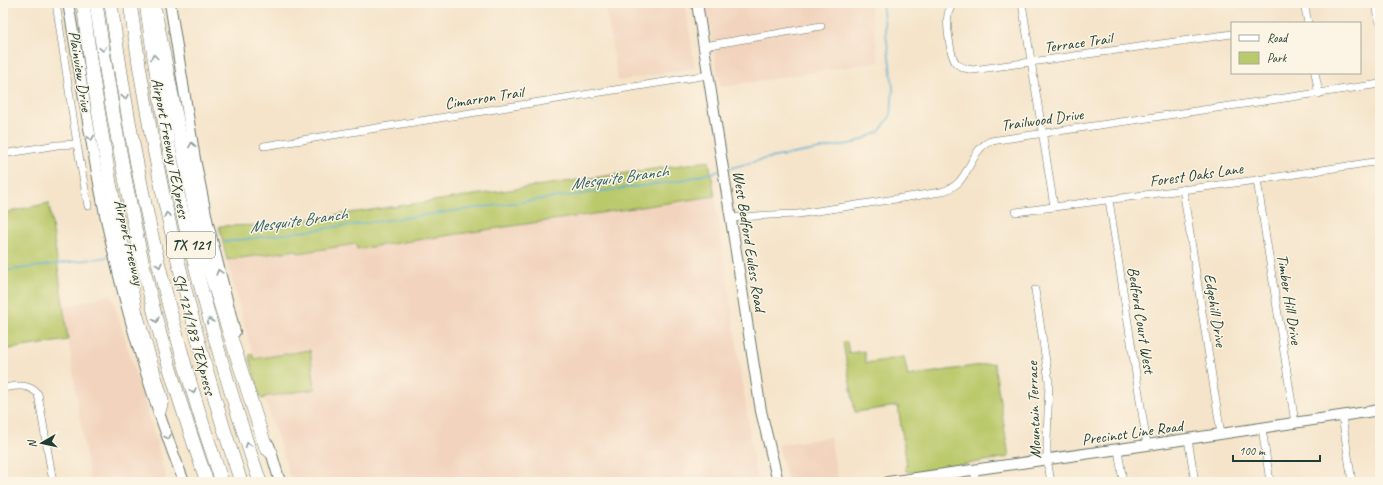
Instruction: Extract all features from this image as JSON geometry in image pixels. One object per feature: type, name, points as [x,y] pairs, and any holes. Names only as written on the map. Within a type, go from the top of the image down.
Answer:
[{"type":"highway","points":[[83,3],[91,66],[109,175],[136,313],[162,400],[159,412]]},
{"type":"highway","name":"Airport Freeway","points":[[96,3],[113,117],[124,177],[155,315],[206,482]]},
{"type":"highway","name":"SH 121/183 TEXpress","points":[[111,3],[135,155],[151,230],[198,410],[222,482]]},
{"type":"highway","name":"Airport Freeway TEXpress","points":[[130,3],[138,63],[168,222],[198,343],[241,482]]},
{"type":"highway","name":"TX 121","points":[[146,3],[158,85],[178,194],[214,338],[232,399],[260,482]]},
{"type":"highway","points":[[154,3],[204,250],[266,448],[271,452]]},
{"type":"highway","points":[[168,359],[165,372],[199,482]]},
{"type":"main road","name":"Airport Freeway","points":[[68,3],[94,158],[111,242],[134,333],[159,412],[184,482]]},
{"type":"main road","points":[[170,3],[195,159],[210,236],[237,339],[280,482]]},
{"type":"main road","name":"West Bedford Euless Road","points":[[697,3],[761,411],[778,482]]},
{"type":"main road","name":"Precinct Line Road","points":[[888,482],[1380,410]]},
{"type":"street","name":"Plainview Drive","points":[[56,3],[77,144],[88,206]]},
{"type":"street","name":"Terrace Trail","points":[[954,3],[948,12],[947,23],[952,54],[955,62],[963,68],[974,70],[1231,34]]},
{"type":"street","points":[[1022,3],[1054,207]]},
{"type":"street","points":[[1304,3],[1308,22]]},
{"type":"street","points":[[1377,3],[1380,20]]},
{"type":"street","points":[[704,46],[821,26]]},
{"type":"street","points":[[1315,74],[1319,94]]},
{"type":"street","name":"Cimarron Trail","points":[[264,146],[708,75]]},
{"type":"street","name":"Trailwood Drive","points":[[731,218],[806,213],[941,192],[958,183],[979,148],[985,143],[991,141],[1380,84]]},
{"type":"street","points":[[3,154],[57,145],[77,144]]},
{"type":"street","name":"Forest Oaks Lane","points":[[1016,212],[1257,180],[1380,161]]},
{"type":"street","name":"Timber Hill Drive","points":[[1257,180],[1295,423]]},
{"type":"street","name":"Edgehill Drive","points":[[1183,189],[1221,434]]},
{"type":"street","name":"Bedford Court West","points":[[1109,200],[1147,445]]},
{"type":"street","name":"Mountain Terrace","points":[[1035,290],[1049,381],[1047,459],[1051,482]]},
{"type":"street","points":[[3,388],[26,386],[33,389],[38,394],[53,482]]},
{"type":"street","points":[[1342,416],[1352,482]]},
{"type":"street","points":[[1262,428],[1270,482]]},
{"type":"street","points":[[1188,439],[1195,482]]},
{"type":"street","points":[[1118,449],[1123,482]]},
{"type":"street","points":[[975,469],[975,482]]},
{"type":"shaded area","points":[[605,3],[685,3],[695,68],[618,81]]},
{"type":"shaded area","points":[[706,3],[870,3],[879,62],[720,87]]},
{"type":"shaded area","points":[[715,196],[757,482],[292,482],[264,397],[310,350],[254,359],[227,261],[297,250],[298,253],[356,244],[357,249]]},
{"type":"shaded area","points":[[111,294],[153,429],[167,482],[90,482],[63,307]]},
{"type":"shaded area","points":[[830,437],[838,480],[823,482],[788,482],[778,445]]},
{"type":"green space","points":[[709,161],[715,196],[357,249],[356,244],[298,253],[297,250],[227,260],[219,226],[267,225]]},
{"type":"green space","points":[[49,203],[68,340],[3,350],[3,213]]},
{"type":"green space","points":[[843,342],[847,342],[849,353],[864,351],[866,363],[904,357],[908,376],[994,363],[1009,457],[912,473],[906,471],[905,466],[907,466],[898,406],[855,412]]},
{"type":"green space","points":[[310,350],[315,389],[264,397],[264,399],[260,397],[249,356],[252,353],[254,359]]},
{"type":"waterway","name":"Mesquite Branch","points":[[727,169],[764,159],[854,143],[879,132],[891,115],[893,88],[882,3]]},
{"type":"waterway","name":"Mesquite Branch","points":[[224,242],[678,181],[719,171]]},
{"type":"waterway","name":"Mesquite Branch","points":[[3,271],[109,257]]}]
